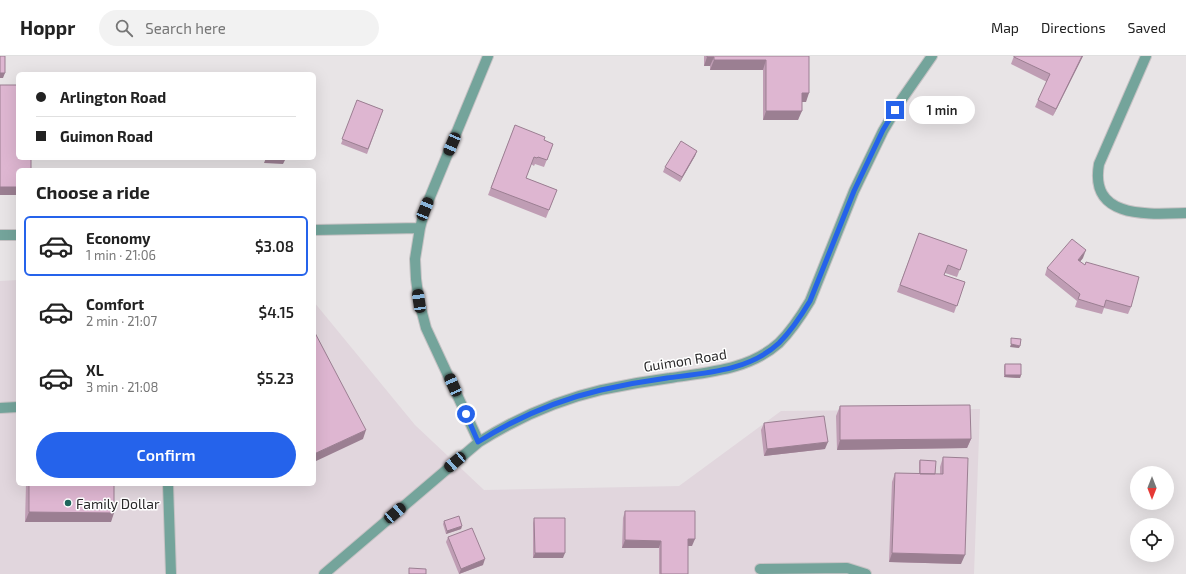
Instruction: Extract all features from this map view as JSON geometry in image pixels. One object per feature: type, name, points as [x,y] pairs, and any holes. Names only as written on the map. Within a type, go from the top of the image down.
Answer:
[{"type":"street","points":[[478,442],[426,328],[419,301],[415,258],[425,209],[488,56]]},
{"type":"street","name":"Guimon Road","points":[[324,574],[478,442],[506,425],[567,400],[599,391],[633,383],[711,372],[734,367],[752,360],[778,343],[800,317],[810,301],[854,191],[883,130],[932,56]]},
{"type":"street","points":[[1146,56],[1099,164],[1097,175],[1099,188],[1105,198],[1115,207],[1128,211],[1146,214],[1186,214]]},
{"type":"street","points":[[316,230],[420,228]]},
{"type":"street","points":[[0,235],[16,235]]},
{"type":"street","points":[[0,408],[15,407]]},
{"type":"street","points":[[168,486],[171,574]]},
{"type":"street","points":[[760,569],[847,568],[866,574]]},
{"type":"shaded area","points":[[16,280],[16,486],[316,486],[316,304],[415,425],[484,490],[679,486],[781,411],[980,409],[974,574],[0,574],[0,281]]},
{"type":"building","points":[[0,56],[5,56],[5,73],[0,73]]},
{"type":"building","points":[[707,56],[809,56],[809,93],[802,93],[802,111],[766,111],[766,60],[714,60],[714,57]]},
{"type":"building","points":[[1014,56],[1082,56],[1056,109],[1038,100],[1050,74]]},
{"type":"building","points":[[0,85],[16,85],[16,160],[31,160],[31,168],[16,168],[16,187],[0,187]]},
{"type":"building","points":[[357,100],[383,110],[368,149],[342,139]]},
{"type":"building","points":[[515,125],[545,137],[544,140],[553,144],[547,160],[534,157],[526,178],[557,190],[549,210],[491,188]]},
{"type":"building","points":[[681,141],[697,151],[682,177],[665,167]]},
{"type":"building","points":[[919,233],[967,250],[960,270],[948,265],[944,275],[965,282],[957,306],[900,285]]},
{"type":"building","points":[[1072,239],[1086,250],[1078,260],[1085,265],[1086,262],[1139,277],[1131,307],[1106,300],[1104,307],[1078,299],[1080,294],[1047,268]]},
{"type":"building","points":[[316,335],[366,430],[316,453]]},
{"type":"building","points":[[1011,338],[1021,339],[1020,346],[1011,344]]},
{"type":"building","points":[[1005,364],[1021,364],[1021,375],[1005,375]]},
{"type":"building","points":[[970,405],[971,439],[840,440],[840,406]]},
{"type":"building","points":[[824,416],[828,442],[767,449],[764,423]]},
{"type":"building","points":[[943,457],[968,458],[965,555],[892,553],[895,473],[943,474]]},
{"type":"building","points":[[920,460],[936,461],[935,474],[920,474]]},
{"type":"building","name":"Family Dollar","points":[[29,486],[114,486],[114,513],[29,512]]},
{"type":"building","points":[[625,511],[695,511],[695,539],[688,539],[688,574],[661,574],[661,541],[625,540]]},
{"type":"building","points":[[459,516],[462,526],[447,531],[444,521]]},
{"type":"building","points":[[534,518],[565,518],[565,553],[535,553]]},
{"type":"building","points":[[472,528],[485,559],[461,569],[448,537]]},
{"type":"building","points":[[409,568],[426,569],[426,574],[409,574]]},
{"type":"place","name":"Family Dollar","points":[[68,503]]},
{"type":"route","points":[[466,414],[478,442],[506,425],[567,400],[633,383],[711,372],[734,367],[752,360],[766,352],[778,343],[788,332],[810,301],[854,191],[883,130],[895,110]]}]
